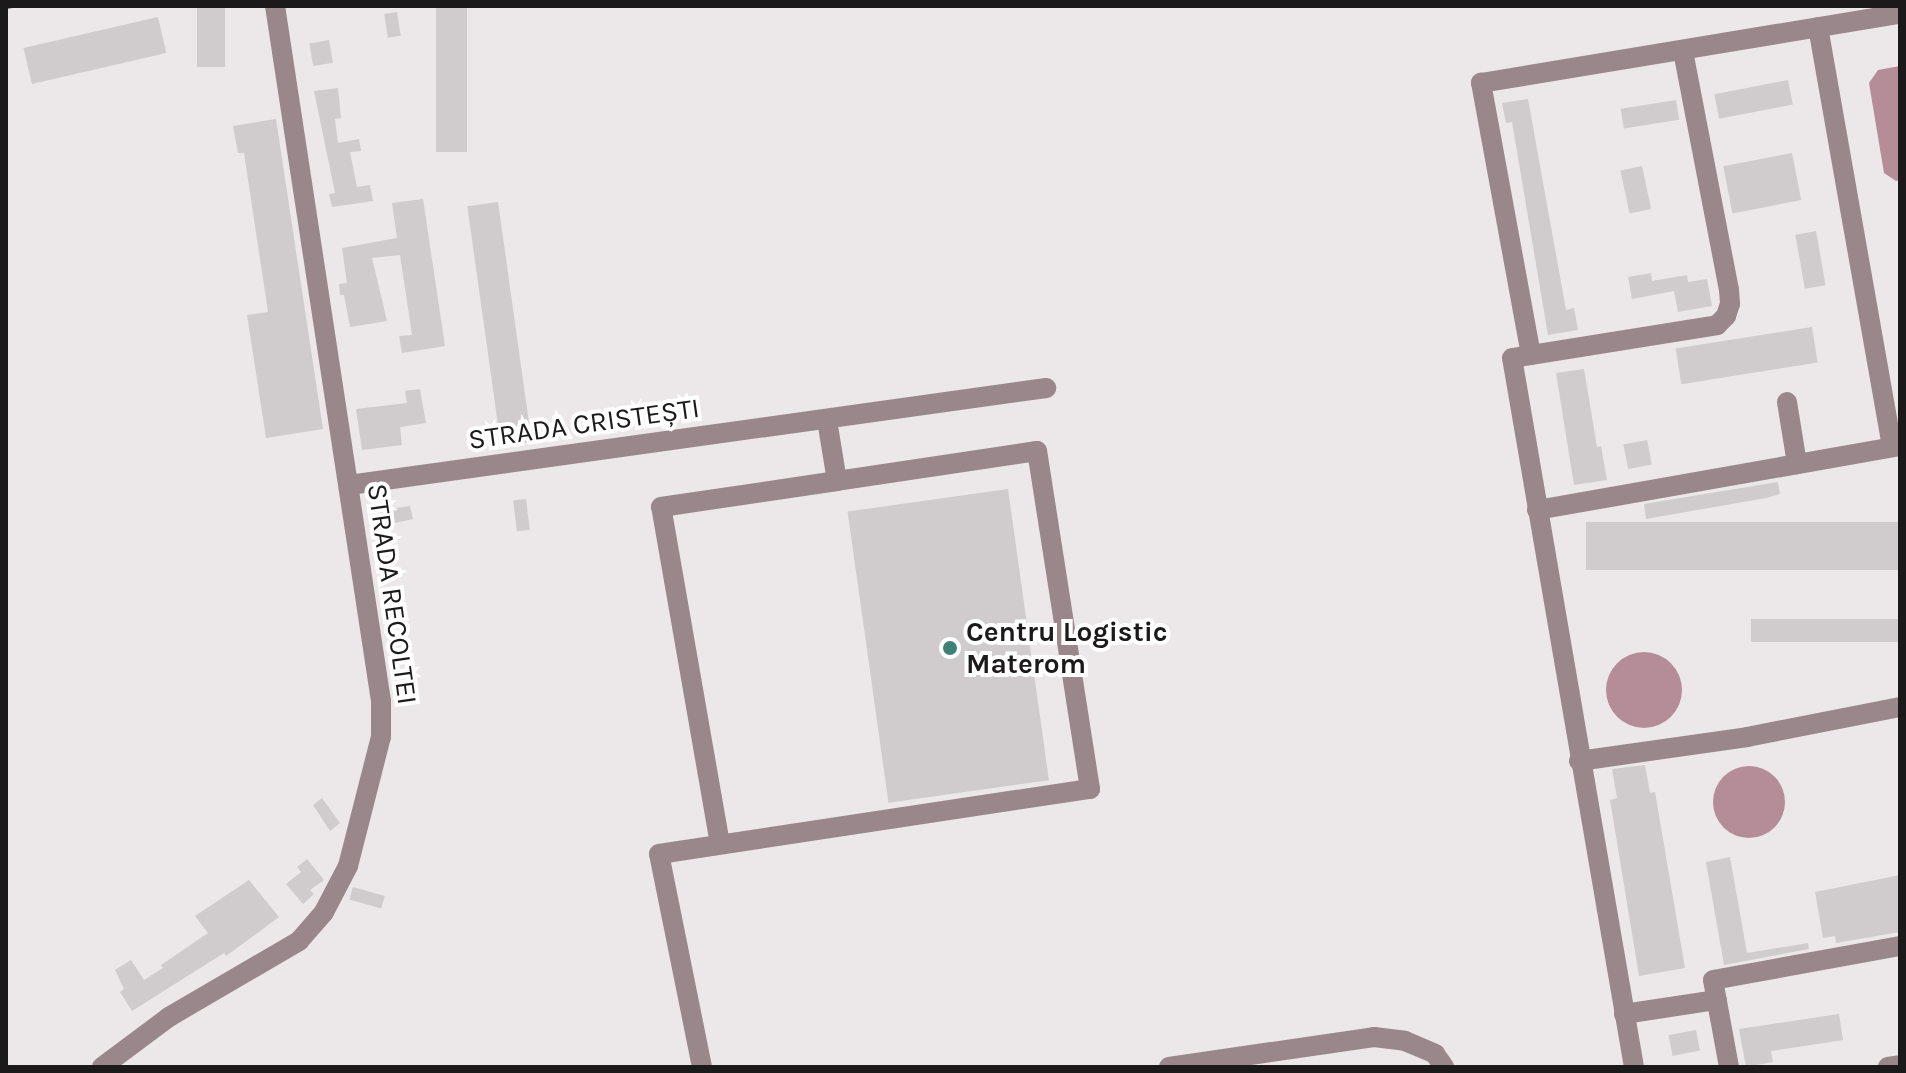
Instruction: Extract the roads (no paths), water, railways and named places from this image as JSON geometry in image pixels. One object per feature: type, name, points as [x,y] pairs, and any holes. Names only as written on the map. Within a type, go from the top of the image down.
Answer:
[{"type":"street","name":"STRADA RECOLTEI","points":[[102,1067],[169,1017],[299,941],[324,912],[348,866],[381,737],[381,701],[275,6]]},
{"type":"street","points":[[1531,355],[1481,83],[1900,14]]},
{"type":"street","points":[[1537,510],[1896,446],[1818,27]]},
{"type":"street","points":[[1634,1067],[1512,358],[1717,325],[1726,316],[1730,304],[1729,290],[1683,50]]},
{"type":"street","name":"STRADA CRISTEȘTI","points":[[349,485],[1046,388]]},
{"type":"street","points":[[1787,402],[1797,464]]},
{"type":"street","points":[[827,420],[837,481]]},
{"type":"street","points":[[702,1067],[659,854],[1090,789],[1037,451],[661,507],[720,844]]},
{"type":"street","points":[[1579,761],[1747,737],[1900,707]]},
{"type":"street","points":[[1729,1067],[1713,980],[1900,946]]},
{"type":"street","points":[[1624,1014],[1717,1000]]},
{"type":"street","points":[[1169,1067],[1374,1037],[1405,1041],[1435,1054],[1444,1067]]},
{"type":"street","points":[[1888,1067],[1900,1065]]},
{"type":"railway","points":[[6,7],[12,6]]},
{"type":"place","name":"Centru Logistic Materom","points":[[950,648]]}]
